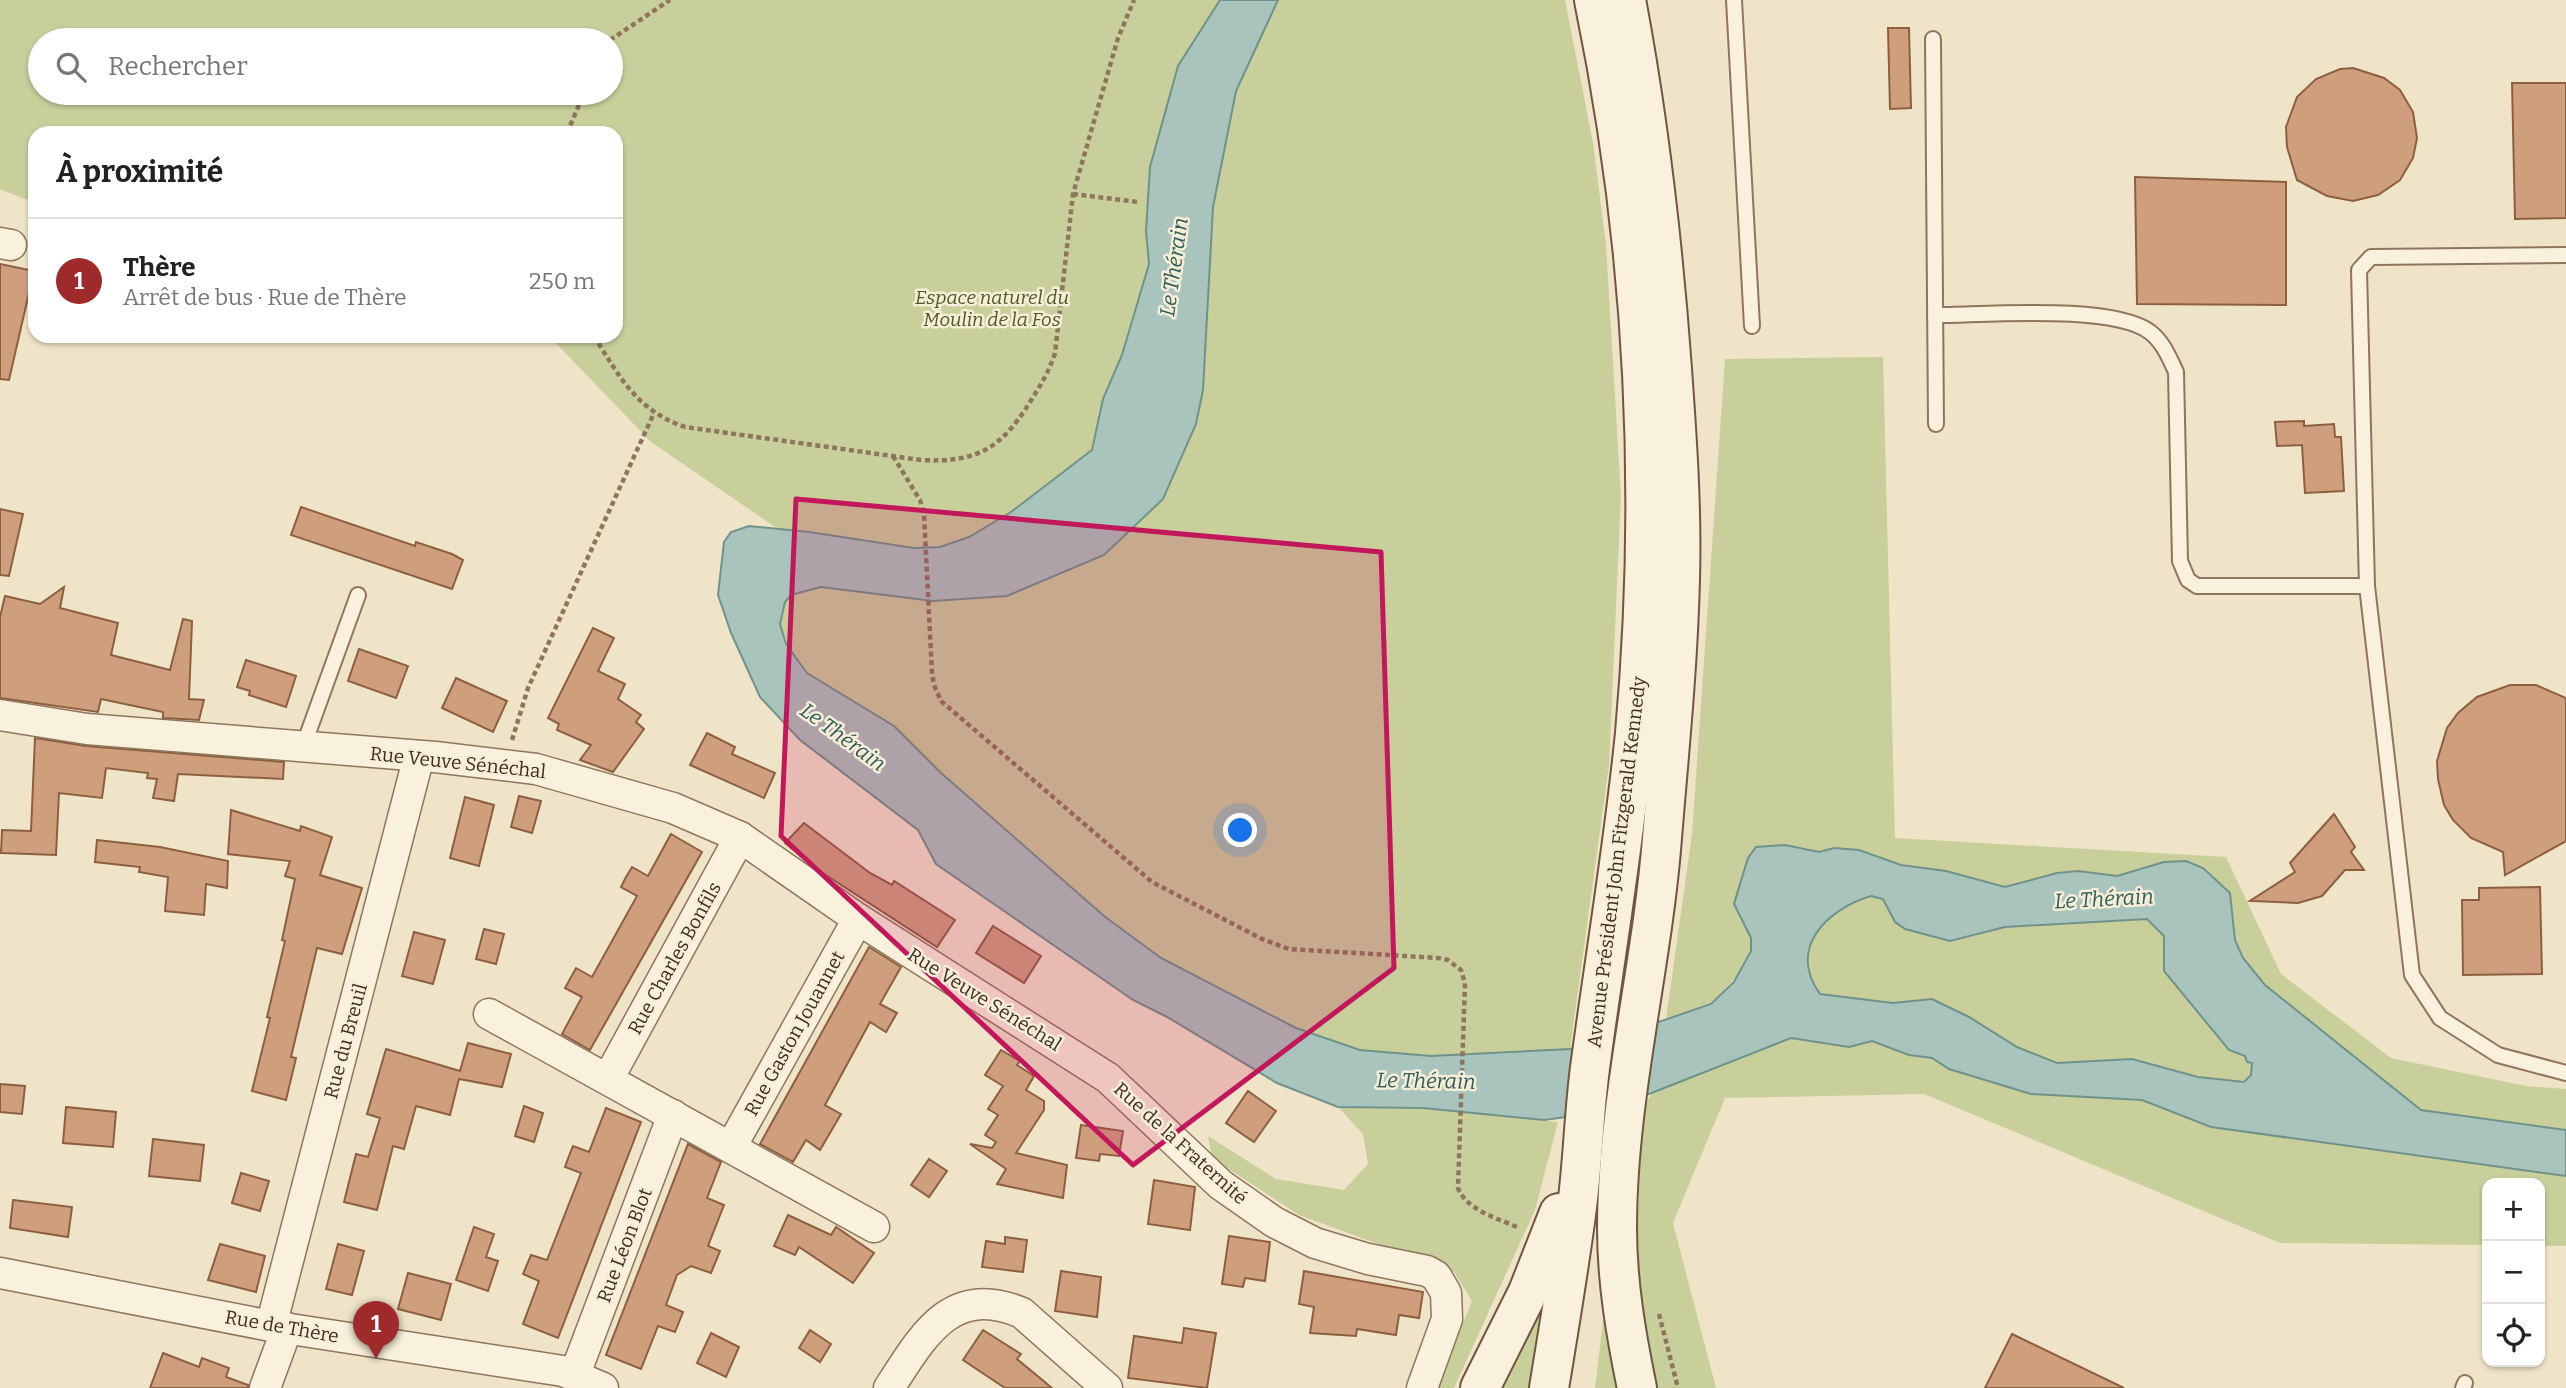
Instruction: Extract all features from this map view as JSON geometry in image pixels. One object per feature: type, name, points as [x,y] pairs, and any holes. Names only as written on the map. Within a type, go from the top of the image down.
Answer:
[{"type":"main road","name":"Avenue Président John Fitzgerald Kennedy","points":[[1594,0],[1619,137],[1635,262],[1647,473],[1644,584],[1618,1031]]},
{"type":"main road","name":"Avenue Président John Fitzgerald Kennedy","points":[[1575,1388],[1618,1031],[1670,726],[1680,579],[1678,453],[1662,251],[1642,82],[1626,0]]},
{"type":"main road","name":"Avenue Président John Fitzgerald Kennedy","points":[[1549,1388],[1577,1207],[1606,1123]]},
{"type":"main road","points":[[1480,1388],[1606,1123]]},
{"type":"main road","points":[[1606,1123],[1618,1199],[1617,1252],[1622,1307],[1637,1388]]},
{"type":"street","name":"Rue Veuve Sénéchal","points":[[0,715],[87,729],[506,765],[560,774],[630,794],[673,808],[740,837],[858,919],[1090,1066]]},
{"type":"street","name":"Rue du Breuil","points":[[265,1388],[419,756]]},
{"type":"street","name":"Rue Charles Bonfils","points":[[608,1079],[740,837]]},
{"type":"street","name":"Rue Gaston Jouannet","points":[[731,1147],[858,919]]},
{"type":"street","points":[[489,1014],[874,1227]]},
{"type":"street","name":"Rue de la Fraternité","points":[[1090,1066],[1134,1100],[1221,1185],[1273,1222],[1315,1242],[1368,1259],[1427,1271],[1436,1276],[1446,1293],[1447,1319],[1422,1388]]},
{"type":"street","name":"Rue Léon Blot","points":[[575,1374],[673,1115]]},
{"type":"street","name":"Rue de Thère","points":[[0,1273],[279,1327],[575,1374],[603,1388]]},
{"type":"street","points":[[889,1388],[934,1322],[956,1310],[984,1305],[1010,1308],[1022,1313],[1107,1388]]},
{"type":"lane","points":[[1734,0],[1752,326]]},
{"type":"lane","points":[[1933,39],[1936,424]]},
{"type":"lane","points":[[2566,255],[2371,257],[2359,270],[2367,586],[2412,975],[2440,1018],[2498,1055],[2566,1073]]},
{"type":"lane","points":[[1935,315],[2106,315],[2149,331],[2166,349],[2176,372],[2180,561],[2188,580],[2197,586],[2367,586]]},
{"type":"lane","points":[[303,747],[358,595]]},
{"type":"path","points":[[623,31],[670,0]]},
{"type":"path","points":[[598,343],[627,390],[654,413],[694,429],[940,461],[973,456],[1003,438],[1016,424],[1045,378],[1055,353],[1073,194],[1118,38],[1134,0]]},
{"type":"path","points":[[570,126],[579,105]]},
{"type":"path","points":[[1073,194],[1138,202]]},
{"type":"path","points":[[506,765],[517,716],[528,688],[654,413]]},
{"type":"path","points":[[893,456],[920,500],[927,531],[934,685],[941,701],[1152,881],[1276,946],[1448,960],[1464,975],[1458,1178],[1462,1199],[1549,1242]]},
{"type":"highlighted area","points":[[796,499],[1381,552],[1394,968],[1133,1165],[781,836]]},
{"type":"green space","name":"Espace naturel du Moulin de la Fos","points":[[0,0],[1565,0],[1593,143],[1606,245],[1621,496],[1609,765],[1570,1049],[1431,1056],[1360,1050],[1296,1028],[1161,958],[1104,916],[940,772],[894,726],[807,673],[786,644],[780,624],[785,602],[791,595],[820,587],[778,529],[651,442],[556,343],[623,343],[623,126],[28,126],[28,200],[0,189]]},
{"type":"green space","points":[[1883,357],[1895,838],[2226,857],[2281,974],[2391,1058],[2526,1086],[2566,1089],[2566,1130],[2421,1110],[2265,985],[2243,958],[2235,940],[2229,893],[2164,862],[2117,876],[2057,873],[2005,887],[1946,871],[1901,865],[1859,850],[1834,848],[1819,852],[1786,845],[1756,847],[1748,858],[1734,904],[1751,938],[1751,951],[1742,971],[1711,1004],[1666,1019],[1692,834],[1725,359]]},
{"type":"green space","points":[[1871,896],[1883,899],[1895,922],[1967,938],[2005,927],[2147,919],[2164,936],[2164,971],[2229,1050],[2245,1056],[2252,1063],[2251,1075],[2244,1082],[2198,1077],[2132,1059],[2057,1063],[2017,1047],[1969,1017],[1932,999],[1893,1003],[1820,994],[1811,977],[1808,961],[1810,946],[1827,921],[1840,910]]},
{"type":"green space","points":[[1792,1038],[1849,1047],[1872,1041],[1909,1055],[1932,1058],[1949,1069],[2031,1094],[2142,1100],[2211,1127],[2566,1176],[2566,1246],[2545,1246],[2545,1178],[2482,1178],[2482,1245],[2280,1243],[1924,1094],[1725,1098],[1673,1223],[1716,1388],[1656,1388],[1636,1273],[1642,1109],[1653,1092]]},
{"type":"green space","points":[[1338,1107],[1423,1108],[1558,1122],[1535,1210],[1454,1388],[1436,1388],[1472,1301],[1454,1272],[1299,1215],[1212,1158],[1208,1136],[1276,1179],[1344,1190],[1368,1164],[1363,1134]]},
{"type":"green space","points":[[1546,1277],[1530,1388],[1492,1388]]},
{"type":"green space","points":[[1605,1304],[1626,1388],[1595,1388]]},
{"type":"water","name":"Le Thérain","points":[[1220,0],[1278,0],[1236,91],[1213,207],[1203,390],[1196,424],[1163,499],[1104,555],[1007,596],[933,601],[821,587],[791,595],[785,602],[780,624],[786,644],[807,673],[894,726],[940,772],[1104,916],[1161,958],[1296,1028],[1360,1050],[1431,1056],[1570,1049],[1609,1039],[1711,1004],[1734,982],[1751,951],[1751,938],[1734,904],[1748,858],[1756,847],[1785,845],[1819,852],[1834,848],[1859,850],[1901,865],[1946,871],[2005,887],[2057,873],[2078,871],[2117,876],[2164,862],[2186,861],[2203,868],[2230,893],[2235,940],[2243,958],[2265,985],[2421,1110],[2566,1130],[2566,1176],[2211,1127],[2142,1100],[2031,1094],[1949,1069],[1932,1058],[1909,1055],[1872,1041],[1849,1047],[1791,1038],[1611,1109],[1544,1120],[1423,1108],[1338,1107],[1277,1083],[1167,1017],[1133,1000],[936,864],[918,830],[800,740],[760,697],[731,633],[718,595],[724,542],[731,532],[749,526],[914,548],[940,547],[969,537],[1011,512],[1092,450],[1103,399],[1122,355],[1149,264],[1146,231],[1150,167],[1178,66]],"holes":[[[1871,896],[1883,899],[1895,922],[1905,929],[1950,941],[2005,927],[2147,919],[2164,936],[2164,971],[2229,1050],[2245,1056],[2247,1062],[2252,1063],[2251,1075],[2244,1082],[2198,1077],[2132,1059],[2057,1063],[2017,1047],[1969,1017],[1932,999],[1893,1003],[1820,994],[1811,977],[1808,961],[1810,946],[1817,933],[1840,910],[1855,902]]]},
{"type":"building","points":[[1888,28],[1909,28],[1911,108],[1890,109]]},
{"type":"building","points":[[2353,68],[2384,78],[2400,90],[2413,112],[2417,138],[2413,158],[2400,180],[2378,195],[2353,201],[2327,196],[2297,180],[2287,147],[2286,127],[2297,97],[2316,79],[2340,69]]},
{"type":"building","points":[[2512,83],[2566,83],[2566,218],[2515,219]]},
{"type":"building","points":[[2135,177],[2286,182],[2286,305],[2137,304]]},
{"type":"building","points":[[0,264],[28,270],[28,297],[9,380],[0,379]]},
{"type":"building","points":[[2304,421],[2304,426],[2334,424],[2335,437],[2341,437],[2344,491],[2305,493],[2302,445],[2277,446],[2275,422]]},
{"type":"building","points":[[301,507],[415,546],[416,542],[452,554],[463,560],[452,589],[291,535]]},
{"type":"building","points":[[0,509],[23,514],[9,576],[0,575]]},
{"type":"building","points":[[64,587],[60,608],[118,623],[111,655],[170,670],[183,619],[192,621],[189,699],[204,700],[199,720],[163,718],[163,712],[101,699],[98,712],[0,698],[0,617],[5,596],[40,604]]},
{"type":"building","points":[[593,628],[614,638],[598,671],[625,684],[618,699],[641,715],[636,722],[644,729],[613,772],[580,760],[591,745],[557,730],[559,724],[548,718]]},
{"type":"building","points":[[359,649],[408,666],[396,698],[348,681]]},
{"type":"building","points":[[246,660],[296,676],[286,707],[249,695],[250,691],[237,687]]},
{"type":"building","points":[[456,678],[507,701],[493,732],[442,708]]},
{"type":"building","points":[[2510,685],[2536,685],[2566,698],[2566,841],[2505,875],[2503,852],[2471,838],[2453,820],[2444,805],[2437,761],[2447,728],[2458,713],[2477,697]]},
{"type":"building","points":[[707,733],[735,747],[732,754],[775,773],[764,798],[690,765]]},
{"type":"building","points":[[35,738],[86,746],[284,762],[283,779],[178,774],[174,801],[153,798],[157,779],[147,778],[148,773],[106,768],[102,798],[59,793],[56,855],[1,853],[2,830],[31,831]]},
{"type":"building","points":[[519,796],[541,801],[532,833],[511,827]]},
{"type":"building","points":[[465,797],[494,805],[479,866],[450,858]]},
{"type":"building","points":[[231,810],[300,831],[301,826],[332,837],[320,875],[362,888],[342,954],[317,948],[291,1057],[296,1058],[286,1100],[252,1091],[270,1018],[267,1017],[285,941],[282,940],[295,879],[285,876],[290,861],[228,854]]},
{"type":"building","points":[[2334,814],[2355,847],[2351,852],[2364,870],[2345,870],[2322,896],[2298,903],[2250,901],[2295,872],[2290,863]]},
{"type":"building","points":[[804,823],[870,873],[892,885],[894,881],[955,920],[937,947],[815,868],[785,843]]},
{"type":"building","points":[[671,834],[702,852],[590,1050],[562,1034],[582,997],[565,988],[576,968],[592,977],[637,896],[621,887],[626,877],[632,867],[648,876]]},
{"type":"building","points":[[97,840],[160,847],[228,861],[227,888],[206,884],[204,915],[165,911],[168,877],[139,872],[140,867],[95,862]]},
{"type":"building","points":[[2540,887],[2542,974],[2463,975],[2462,900],[2479,900],[2479,888]]},
{"type":"building","points":[[993,926],[1041,956],[1024,983],[976,953]]},
{"type":"building","points":[[484,929],[504,934],[496,964],[476,959]]},
{"type":"building","points":[[414,932],[445,940],[433,984],[402,976]]},
{"type":"building","points":[[869,947],[901,967],[880,1004],[897,1013],[886,1032],[870,1022],[825,1105],[841,1114],[820,1150],[806,1140],[793,1162],[760,1144]]},
{"type":"building","points":[[468,1043],[511,1054],[502,1087],[459,1079],[450,1115],[416,1106],[404,1149],[393,1146],[377,1210],[344,1202],[356,1154],[368,1157],[380,1118],[367,1114],[386,1049],[460,1071]]},
{"type":"building","points":[[1001,1050],[1020,1061],[1017,1065],[1034,1076],[1026,1090],[1044,1101],[1044,1110],[1016,1153],[1067,1165],[1063,1198],[997,1184],[1006,1169],[970,1144],[992,1148],[996,1142],[985,1135],[998,1115],[988,1109],[1003,1086],[985,1075]]},
{"type":"building","points":[[0,1084],[25,1086],[22,1114],[0,1112]]},
{"type":"building","points":[[1248,1091],[1276,1111],[1254,1142],[1226,1123]]},
{"type":"building","points":[[524,1106],[543,1113],[534,1142],[515,1136]]},
{"type":"building","points":[[66,1107],[116,1112],[113,1147],[63,1143]]},
{"type":"building","points":[[606,1108],[641,1122],[558,1338],[523,1324],[539,1281],[523,1274],[531,1255],[547,1260],[581,1173],[565,1167],[569,1156],[573,1146],[589,1152]]},
{"type":"building","points":[[1081,1125],[1123,1131],[1119,1156],[1100,1154],[1099,1161],[1076,1158]]},
{"type":"building","points":[[153,1139],[204,1145],[200,1181],[149,1176]]},
{"type":"building","points":[[688,1144],[721,1162],[707,1198],[724,1205],[708,1246],[720,1251],[711,1273],[691,1266],[677,1275],[666,1305],[683,1312],[675,1332],[658,1326],[641,1369],[606,1355]]},
{"type":"building","points":[[929,1159],[947,1171],[929,1197],[911,1185]]},
{"type":"building","points":[[241,1173],[269,1181],[260,1211],[232,1203]]},
{"type":"building","points":[[1154,1180],[1195,1187],[1190,1230],[1148,1224]]},
{"type":"building","points":[[13,1200],[72,1207],[68,1237],[10,1228]]},
{"type":"building","points":[[788,1215],[831,1235],[836,1227],[874,1253],[853,1283],[799,1247],[795,1255],[774,1246]]},
{"type":"building","points":[[474,1227],[494,1234],[486,1257],[498,1261],[488,1291],[456,1280]]},
{"type":"building","points":[[1229,1236],[1270,1242],[1265,1281],[1245,1278],[1243,1287],[1222,1284]]},
{"type":"building","points":[[1005,1237],[1027,1240],[1023,1272],[982,1267],[986,1241],[1005,1244]]},
{"type":"building","points":[[220,1244],[265,1256],[256,1292],[208,1280]]},
{"type":"building","points":[[338,1244],[364,1251],[352,1295],[326,1289]]},
{"type":"building","points":[[1061,1271],[1101,1277],[1097,1317],[1055,1311]]},
{"type":"building","points":[[1304,1271],[1423,1292],[1419,1318],[1399,1315],[1396,1335],[1357,1329],[1356,1336],[1310,1333],[1314,1307],[1299,1304]]},
{"type":"building","points":[[408,1273],[451,1284],[441,1320],[398,1309]]},
{"type":"building","points":[[1184,1328],[1216,1333],[1207,1388],[1128,1378],[1134,1336],[1182,1343]]},
{"type":"building","points":[[810,1330],[831,1344],[820,1362],[799,1348]]},
{"type":"building","points":[[983,1330],[1021,1354],[1017,1359],[1052,1388],[1005,1388],[963,1360]]},
{"type":"building","points":[[711,1333],[739,1347],[726,1377],[697,1363]]},
{"type":"building","points":[[2012,1334],[2124,1388],[1985,1388]]},
{"type":"building","points":[[163,1353],[199,1367],[202,1358],[229,1368],[226,1377],[248,1385],[248,1388],[150,1388]]},
{"type":"place","name":"Thère","points":[[376,1359]]}]
